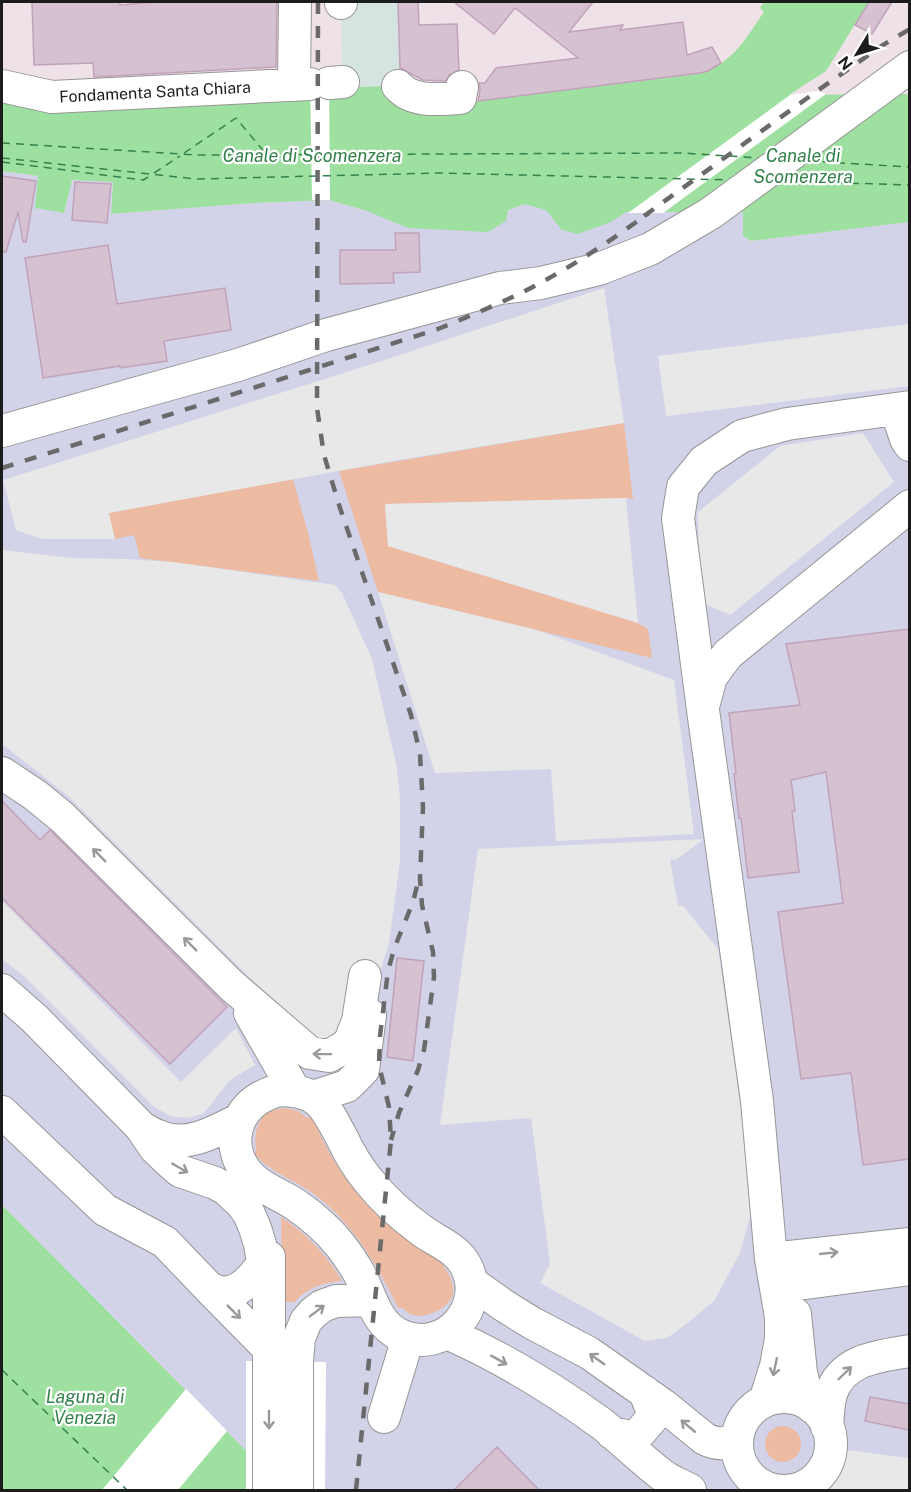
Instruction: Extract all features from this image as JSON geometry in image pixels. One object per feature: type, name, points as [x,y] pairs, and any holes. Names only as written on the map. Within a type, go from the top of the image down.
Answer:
[{"type":"street","name":"Fondamenta Santa Chiara","points":[[2,86],[52,98],[319,83],[295,2]]},
{"type":"street","points":[[3,431],[238,365],[326,334],[501,288],[541,283],[599,269],[650,249],[711,213],[909,67]]},
{"type":"street","points":[[398,86],[402,91],[425,100],[460,98],[462,87]]},
{"type":"street","points":[[820,1417],[806,1402],[790,1398],[782,1397],[765,1401],[756,1406],[743,1421],[737,1440],[740,1461],[745,1470],[752,1478],[779,1490],[809,1483],[825,1466],[830,1450],[830,1434],[805,1389],[801,1373],[758,1101],[678,519],[683,487],[704,461],[742,436],[787,424],[903,408],[906,440],[909,445]]},
{"type":"street","points":[[703,710],[711,677],[728,654],[909,506]]},
{"type":"street","points":[[2,773],[62,817],[231,985],[310,1053],[329,1056],[350,1041],[358,1021],[372,968],[363,1070],[347,1086],[304,1094],[279,1090],[262,1096],[248,1107],[236,1130],[235,1142],[238,1159],[265,1195],[269,1221],[266,1271]]},
{"type":"street","points":[[140,1126],[159,1137],[182,1142],[221,1157],[299,1207],[319,1223],[338,1243],[360,1274],[379,1318],[393,1332],[408,1338],[430,1339],[447,1333],[460,1322],[471,1299],[472,1283],[466,1266],[456,1252],[405,1218],[369,1181],[348,1151],[327,1111],[304,1094],[231,985]]},
{"type":"street","points":[[2,990],[34,1018],[140,1126],[155,1148],[172,1164],[180,1171],[226,1189],[249,1214],[260,1244],[266,1271],[297,1491]]},
{"type":"street","points":[[2,1112],[105,1210],[165,1242],[278,1357]]},
{"type":"street","points":[[182,1142],[205,1136],[240,1119]]},
{"type":"street","points":[[784,1267],[909,1244]]},
{"type":"street","points":[[784,1267],[909,1269]]},
{"type":"street","points":[[765,1401],[781,1339],[784,1267]]},
{"type":"street","points":[[210,1288],[219,1292],[228,1292],[266,1271]]},
{"type":"street","points":[[472,1283],[518,1314],[589,1353],[708,1440],[720,1444],[737,1440]]},
{"type":"street","points":[[269,1491],[278,1357],[299,1338],[306,1321],[322,1306],[336,1301],[371,1300]]},
{"type":"street","points":[[447,1333],[539,1382],[573,1404],[677,1486]]},
{"type":"street","points":[[384,1417],[408,1338]]},
{"type":"street","points":[[820,1417],[837,1381],[854,1365],[876,1356],[909,1351]]},
{"type":"street","points":[[612,1433],[634,1438],[654,1416],[645,1392]]},
{"type":"shaded area","points":[[398,2],[401,86],[343,87],[341,4]]},
{"type":"shaded area","points":[[2,171],[39,176],[64,213],[72,180],[113,182],[111,214],[253,203],[330,200],[367,211],[508,210],[525,204],[547,210],[562,230],[611,222],[626,212],[744,212],[743,236],[751,241],[909,222],[909,1490],[285,1490],[2,1205]]},
{"type":"shaded area","points":[[604,288],[624,423],[393,461],[109,513],[115,539],[42,539],[16,530],[3,480],[369,365]]},
{"type":"shaded area","points":[[909,324],[909,386],[666,416],[658,356]]},
{"type":"shaded area","points":[[624,423],[633,499],[385,504],[388,546],[638,623],[648,629],[652,658],[378,592],[339,471]]},
{"type":"shaded area","points":[[863,433],[894,482],[730,615],[700,602],[698,512],[780,446]]},
{"type":"shaded area","points":[[293,479],[319,581],[140,558],[134,535],[115,539],[108,513]]},
{"type":"shaded area","points":[[626,498],[638,623],[388,546],[385,504]]},
{"type":"shaded area","points":[[2,550],[72,558],[173,562],[335,585],[342,593],[372,659],[396,763],[400,798],[400,861],[389,943],[369,1007],[329,1043],[313,1038],[279,1007],[69,797],[2,744]]},
{"type":"shaded area","points":[[378,592],[537,630],[674,680],[694,834],[556,841],[551,769],[435,773]]},
{"type":"shaded area","points":[[704,839],[677,859],[670,860],[678,906],[683,906],[718,949],[754,1203],[740,1253],[714,1301],[667,1338],[645,1341],[540,1283],[550,1264],[531,1118],[440,1125],[478,849]]},
{"type":"shaded area","points":[[2,901],[181,1082],[236,1028],[255,1065],[230,1080],[204,1113],[189,1118],[170,1116],[153,1106],[25,977],[2,959]]},
{"type":"shaded area","points":[[286,1108],[298,1111],[307,1118],[312,1116],[335,1163],[364,1202],[381,1219],[421,1249],[445,1262],[443,1266],[450,1277],[453,1289],[449,1302],[440,1310],[427,1315],[415,1316],[403,1308],[398,1308],[363,1246],[341,1218],[314,1194],[275,1171],[254,1153],[257,1128],[262,1118],[271,1111]]},
{"type":"shaded area","points":[[281,1217],[315,1245],[330,1262],[342,1281],[316,1287],[295,1302],[282,1302]]},
{"type":"shaded area","points":[[783,1426],[796,1431],[801,1444],[796,1457],[783,1462],[770,1457],[765,1444],[770,1431]]},
{"type":"shaded area","points":[[847,1450],[909,1458],[909,1490],[829,1490],[834,1484]]},
{"type":"water","name":"Canale di Scomenzera","points":[[764,2],[869,2],[826,71],[789,95],[906,94],[909,96],[909,222],[751,241],[743,236],[743,212],[626,212],[611,222],[578,234],[562,230],[546,210],[525,204],[508,210],[506,221],[488,232],[408,228],[367,211],[329,200],[253,203],[111,214],[113,182],[72,180],[64,213],[35,208],[38,176],[2,171],[2,98],[389,86],[471,102],[689,75],[715,67],[734,52],[764,12],[760,8]]},
{"type":"water","name":"Laguna di Venezia","points":[[2,1205],[285,1490],[2,1490]]},
{"type":"pier","points":[[310,74],[329,74],[330,200],[312,200]]},
{"type":"pier","points":[[817,91],[826,94],[663,213],[628,213],[790,95]]},
{"type":"pier","points":[[246,1361],[326,1362],[325,1490],[246,1490]]},
{"type":"pier","points":[[186,1389],[227,1431],[178,1490],[102,1490]]},
{"type":"building","points":[[32,2],[120,2],[120,5],[156,2],[277,2],[276,67],[94,77],[93,63],[34,65]]},
{"type":"building","points":[[398,2],[418,2],[419,25],[457,24],[459,70],[449,75],[446,81],[423,80],[400,68]]},
{"type":"building","points":[[454,2],[593,2],[569,32],[623,25],[620,30],[683,22],[687,55],[712,47],[721,63],[700,73],[478,101],[479,83],[485,83],[496,68],[578,58],[515,8],[494,34]]},
{"type":"building","points":[[869,2],[892,2],[872,34],[855,25]]},
{"type":"building","points":[[2,176],[36,181],[26,242],[23,242],[18,212],[6,252],[2,252]]},
{"type":"building","points":[[75,182],[111,184],[107,223],[72,220]]},
{"type":"building","points":[[395,233],[419,233],[420,272],[393,273],[394,283],[340,284],[340,250],[396,250]]},
{"type":"building","points":[[108,245],[117,304],[225,288],[231,330],[164,341],[167,361],[43,378],[25,258]]},
{"type":"building","points":[[909,629],[909,1159],[863,1165],[851,1073],[801,1079],[778,912],[843,903],[826,772],[791,780],[799,872],[748,878],[741,818],[739,818],[729,713],[800,705],[786,644]]},
{"type":"building","points":[[2,801],[40,840],[50,830],[227,1007],[170,1064],[2,898]]},
{"type":"building","points":[[397,958],[424,961],[413,1061],[387,1057]]},
{"type":"building","points":[[870,1397],[909,1404],[909,1430],[865,1421]]},
{"type":"building","points":[[497,1447],[540,1491],[453,1491]]},
{"type":"ferry route","points":[[184,153],[236,118],[266,154]]},
{"type":"ferry route","points":[[2,143],[197,155],[682,153],[759,158]]},
{"type":"ferry route","points":[[154,173],[180,156]]},
{"type":"ferry route","points":[[2,158],[196,179],[439,173],[731,180]]},
{"type":"ferry route","points":[[809,161],[910,167]]},
{"type":"ferry route","points":[[2,162],[143,180],[150,176]]},
{"type":"ferry route","points":[[781,181],[910,185]]},
{"type":"ferry route","points":[[2,1370],[127,1490]]},
{"type":"railway","points":[[318,2],[317,408],[324,455],[411,715],[420,754],[423,807],[420,878],[422,905],[433,952],[434,977],[424,1050],[391,1140]]},
{"type":"railway","points":[[644,216],[817,91],[910,29]]},
{"type":"railway","points":[[2,468],[438,329],[528,290],[596,250],[649,213]]},
{"type":"railway","points":[[356,1490],[391,1140],[389,1107],[379,1065],[380,1036],[388,971],[417,886]]}]
